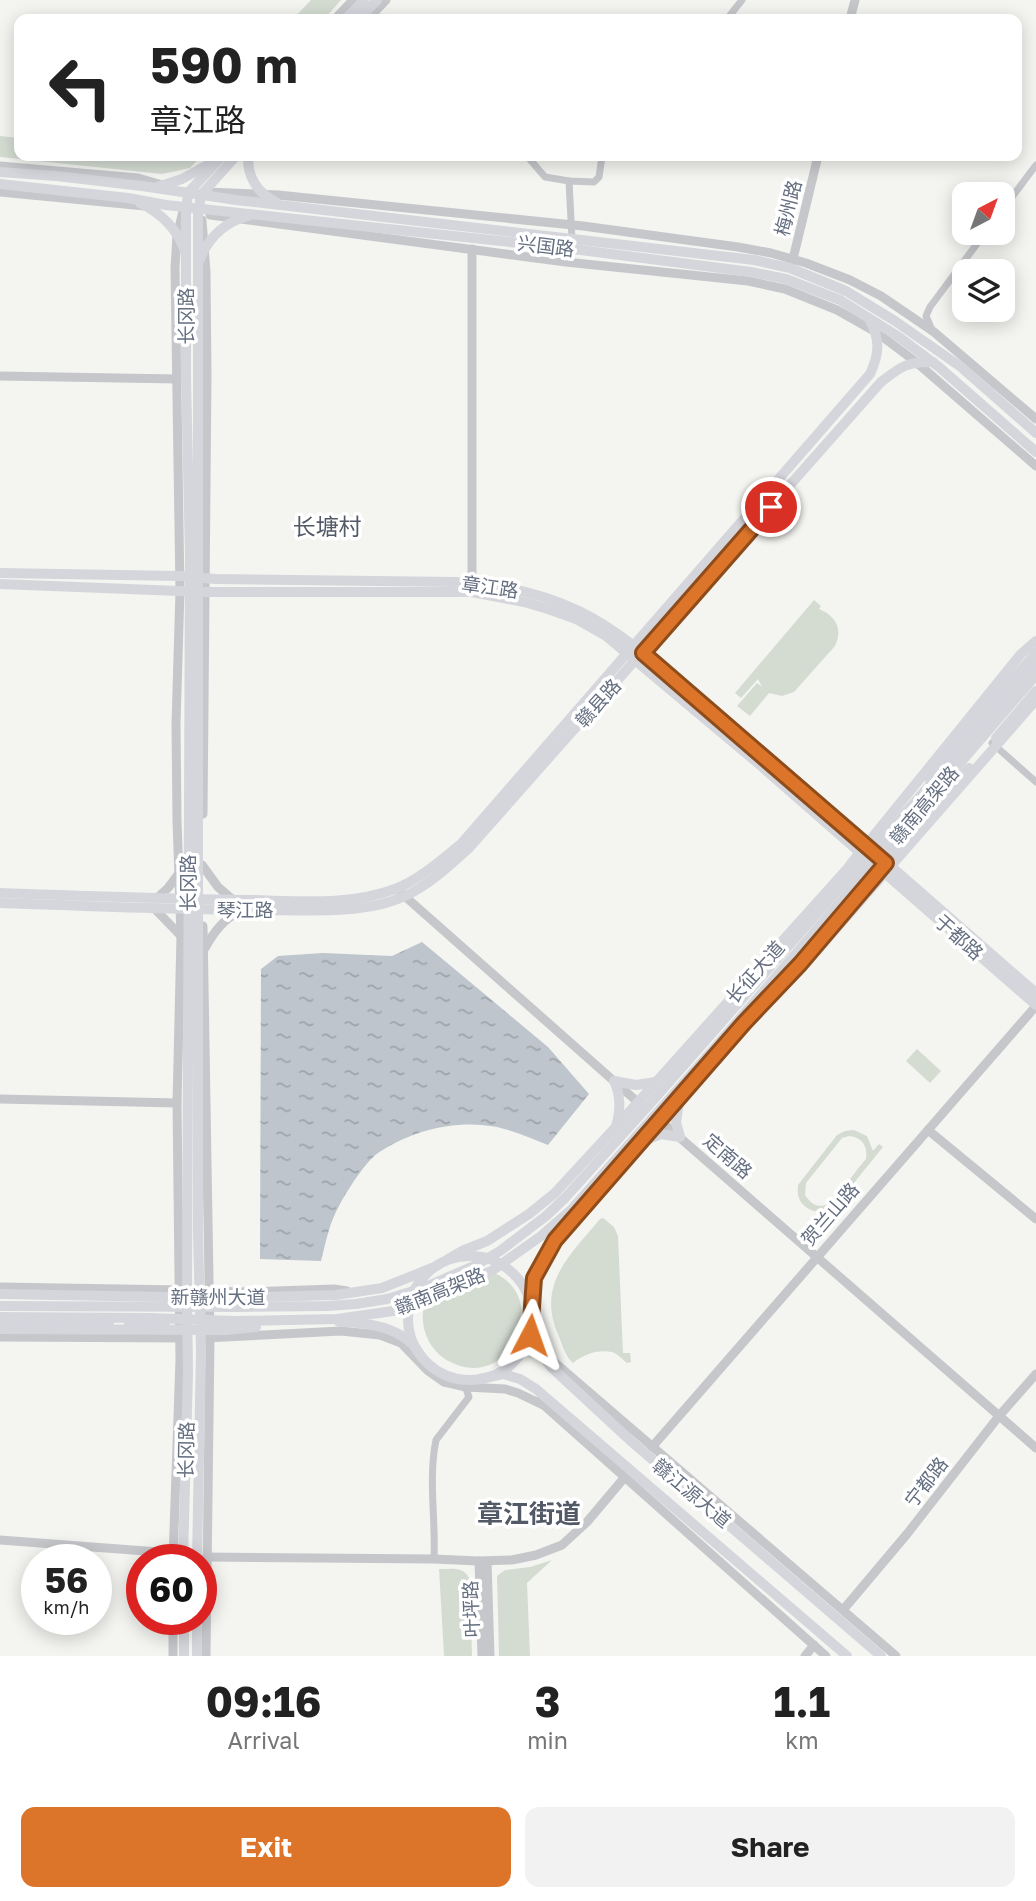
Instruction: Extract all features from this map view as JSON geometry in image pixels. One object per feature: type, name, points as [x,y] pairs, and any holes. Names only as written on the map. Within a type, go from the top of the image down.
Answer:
[{"type":"main road","points":[[351,14],[364,0]]},
{"type":"main road","points":[[364,14],[377,0]]},
{"type":"main road","points":[[142,186],[159,188],[182,179],[212,161]]},
{"type":"main road","points":[[193,210],[196,192],[217,161]]},
{"type":"main road","points":[[196,192],[230,161]]},
{"type":"main road","points":[[248,161],[253,180],[264,195],[282,204]]},
{"type":"main road","name":"兴国路","points":[[0,173],[56,176],[196,192],[792,264],[846,291],[895,321],[961,367],[1036,433]]},
{"type":"main road","name":"兴国路","points":[[0,184],[128,198],[193,210],[257,214],[565,248],[786,279],[840,300],[899,337],[933,362],[1036,452]]},
{"type":"main road","points":[[128,198],[146,206],[168,222],[181,240],[186,256]]},
{"type":"main road","name":"长冈路","points":[[193,210],[186,256],[186,378],[193,577]]},
{"type":"main road","name":"长冈路","points":[[193,210],[199,265],[193,577],[192,904],[196,1295],[205,1324],[202,1544]]},
{"type":"main road","points":[[199,265],[205,249],[219,231],[238,219],[257,214]]},
{"type":"main road","points":[[869,318],[876,332]]},
{"type":"main road","name":"赣县路","points":[[401,892],[441,873],[468,848],[635,653],[870,374],[878,350],[876,332]]},
{"type":"main road","name":"赣县路","points":[[635,653],[881,382],[898,368],[916,362],[933,362]]},
{"type":"main road","name":"章江路","points":[[0,573],[472,587],[528,592],[580,611],[635,653],[883,866]]},
{"type":"main road","name":"章江路","points":[[0,584],[193,592],[472,587]]},
{"type":"main road","points":[[775,960],[880,825],[1021,654],[1036,641]]},
{"type":"main road","name":"长征大道","points":[[448,1259],[487,1241],[529,1214],[555,1193],[864,850],[1036,653]]},
{"type":"main road","name":"赣南高架路","points":[[0,1306],[196,1295],[327,1306],[356,1304],[387,1299],[424,1288],[500,1251],[565,1198],[1036,664]]},
{"type":"main road","name":"赣南高架路","points":[[0,1317],[235,1321],[369,1316],[393,1311],[443,1293],[493,1270],[519,1253],[571,1210],[718,1044],[1036,674]]},
{"type":"main road","name":"长征大道","points":[[532,1317],[534,1278],[550,1248],[574,1217],[744,1023],[800,964],[1036,691]]},
{"type":"main road","points":[[718,1044],[806,963],[1036,700]]},
{"type":"main road","name":"于都路","points":[[883,866],[1036,993]]},
{"type":"main road","name":"于都路","points":[[883,866],[1036,1005]]},
{"type":"main road","name":"琴江路","points":[[192,904],[233,900],[339,901],[401,892]]},
{"type":"main road","name":"琴江路","points":[[0,903],[155,903],[242,910],[339,910],[377,904],[401,892]]},
{"type":"main road","name":"琴江路","points":[[0,893],[155,903]]},
{"type":"main road","points":[[614,1081],[636,1085],[656,1082]]},
{"type":"main road","points":[[614,1081],[620,1107],[615,1128]]},
{"type":"main road","points":[[638,1146],[656,1135],[680,1137],[676,1115],[680,1098]]},
{"type":"main road","points":[[470,1255],[492,1259],[512,1271],[526,1289],[532,1317],[526,1346],[512,1364],[491,1376],[465,1383],[440,1372],[422,1357],[410,1335],[408,1310],[416,1287],[432,1268],[448,1259],[470,1255]]},
{"type":"main road","name":"新赣州大道","points":[[0,1294],[336,1295],[382,1288],[432,1268]]},
{"type":"main road","points":[[0,1300],[110,1302],[196,1295]]},
{"type":"main road","name":"长冈路","points":[[183,1544],[183,1324],[196,1295]]},
{"type":"main road","name":"赣江源大道","points":[[532,1317],[531,1331],[539,1350],[558,1374],[632,1443],[881,1656]]},
{"type":"main road","points":[[0,1326],[226,1330],[337,1319]]},
{"type":"main road","name":"新赣州大道","points":[[0,1326],[339,1322],[382,1328],[411,1343],[422,1357]]},
{"type":"main road","points":[[480,1379],[503,1374],[511,1376]]},
{"type":"main road","name":"赣江源大道","points":[[511,1376],[544,1394],[846,1656]]},
{"type":"main road","points":[[184,1635],[184,1656]]},
{"type":"main road","points":[[197,1635],[197,1656]]},
{"type":"street","points":[[340,14],[353,0]]},
{"type":"street","points":[[373,14],[386,0]]},
{"type":"street","points":[[731,14],[742,0]]},
{"type":"street","points":[[196,192],[205,166],[210,161]]},
{"type":"street","points":[[196,192],[236,161]]},
{"type":"street","points":[[531,161],[545,177],[594,182],[599,177],[601,161]]},
{"type":"street","name":"梅州路","points":[[792,264],[817,161]]},
{"type":"street","points":[[1015,193],[1036,165]]},
{"type":"street","points":[[0,166],[138,178],[196,192],[264,195],[572,225],[738,247],[849,280],[881,296],[934,332],[1036,419]]},
{"type":"street","points":[[569,181],[572,239]]},
{"type":"street","points":[[0,192],[193,210],[238,219],[566,262],[748,281],[785,289],[836,310],[876,332],[916,362],[1036,466]]},
{"type":"street","points":[[193,210],[177,236],[175,268],[178,379],[193,577]]},
{"type":"street","points":[[193,210],[205,249],[193,577],[202,866],[181,936],[177,1103],[196,1295]]},
{"type":"street","points":[[934,332],[926,316],[930,307],[976,245]]},
{"type":"street","points":[[472,249],[472,587]]},
{"type":"street","points":[[907,313],[922,312],[930,307]]},
{"type":"street","points":[[0,376],[178,379]]},
{"type":"street","points":[[193,592],[176,724],[180,872],[204,949],[196,1295]]},
{"type":"street","points":[[992,743],[1036,782]]},
{"type":"street","points":[[202,866],[218,887],[233,900]]},
{"type":"street","points":[[180,872],[155,903],[181,936]]},
{"type":"street","name":"定南路","points":[[401,892],[1036,1448]]},
{"type":"street","points":[[204,949],[215,930],[230,916],[242,910]]},
{"type":"street","name":"贺兰山路","points":[[652,1447],[1036,1005]]},
{"type":"street","points":[[0,1099],[177,1103]]},
{"type":"street","points":[[928,1130],[1036,1219]]},
{"type":"street","points":[[0,1287],[196,1295]]},
{"type":"street","points":[[0,1337],[205,1338],[354,1331],[380,1335],[401,1343],[435,1376],[454,1385],[465,1383],[505,1389],[543,1405]]},
{"type":"street","points":[[173,1544],[184,1338]]},
{"type":"street","points":[[539,1350],[896,1656]]},
{"type":"street","name":"宁都路","points":[[843,1610],[1036,1374]]},
{"type":"street","points":[[511,1376],[826,1656]]},
{"type":"street","points":[[434,1559],[433,1471],[436,1440],[469,1397],[465,1383]]},
{"type":"street","points":[[217,1558],[512,1560],[536,1555],[562,1545],[587,1522],[624,1478]]},
{"type":"street","points":[[0,1540],[126,1552]]},
{"type":"street","name":"叶坪路","points":[[482,1656],[483,1561]]},
{"type":"street","name":"叶坪路","points":[[483,1561],[490,1656]]},
{"type":"street","points":[[173,1635],[173,1656]]},
{"type":"street","points":[[204,1635],[205,1656]]},
{"type":"street","points":[[805,1656],[814,1645]]},
{"type":"shaded area","points":[[311,0],[341,0],[328,14],[298,14]]},
{"type":"shaded area","points":[[0,136],[14,137],[14,158],[0,157]]},
{"type":"shaded area","points":[[38,161],[196,161],[190,168],[162,174]]},
{"type":"shaded area","points":[[814,600],[821,606],[819,609],[834,619],[838,629],[835,646],[794,692],[782,696],[769,693],[750,716],[737,706],[757,683],[762,687],[758,679],[741,698],[735,693]]},
{"type":"shaded area","points":[[917,1049],[941,1071],[930,1083],[906,1061]]},
{"type":"shaded area","points":[[854,1130],[867,1136],[873,1151],[879,1144],[883,1147],[815,1231],[809,1226],[820,1212],[802,1204],[798,1196],[798,1185],[837,1135]],"holes":[[[849,1136],[863,1143],[866,1159],[829,1203],[818,1206],[805,1195],[806,1183],[842,1138]]]},
{"type":"shaded area","points":[[603,1218],[614,1227],[618,1236],[623,1353],[630,1353],[631,1362],[627,1363],[612,1352],[602,1351],[586,1355],[573,1363],[564,1350],[552,1316],[554,1285],[568,1258]]},
{"type":"shaded area","points":[[478,1268],[503,1278],[517,1294],[522,1314],[518,1335],[507,1353],[490,1365],[469,1368],[445,1359],[432,1347],[425,1331],[423,1314],[424,1305],[433,1287]]},
{"type":"shaded area","points":[[552,1560],[527,1583],[530,1656],[499,1656],[497,1576],[505,1570],[530,1567]]},
{"type":"shaded area","points":[[439,1569],[461,1570],[470,1580],[472,1656],[444,1656]]},
{"type":"water","points":[[422,942],[548,1047],[589,1094],[548,1145],[497,1127],[466,1124],[435,1128],[391,1145],[372,1158],[348,1190],[333,1220],[321,1261],[260,1259],[261,969],[278,956],[323,953],[392,956]]},
{"type":"district","name":"长塘村","points":[[327,527]]},
{"type":"district","name":"章江街道","points":[[529,1514]]},
{"type":"route","points":[[530,1335],[534,1278],[555,1240],[886,863],[643,653],[771,507]]}]
